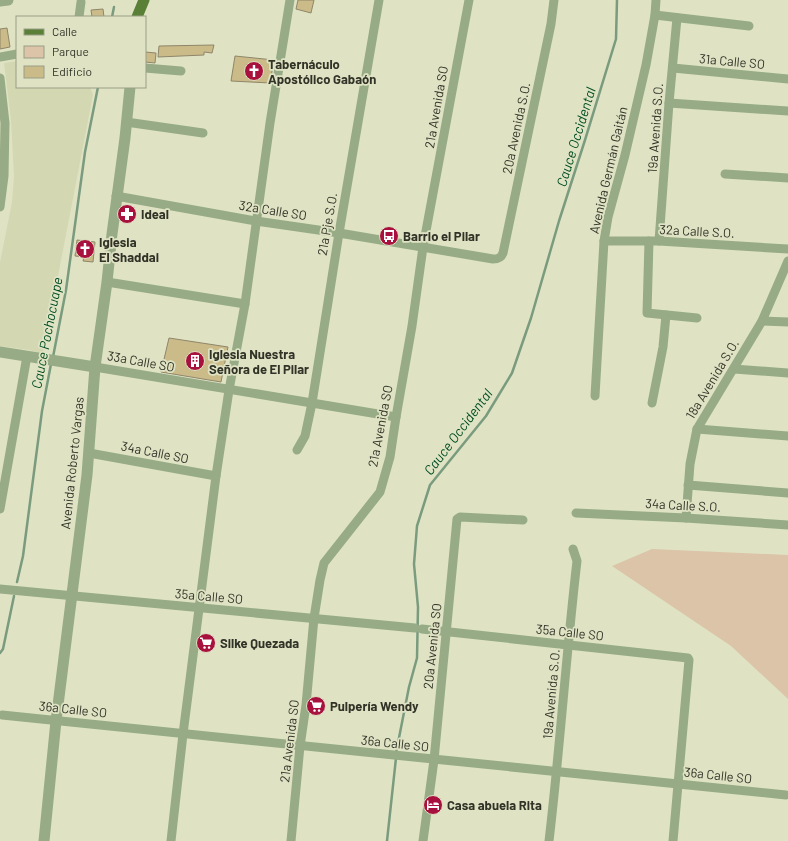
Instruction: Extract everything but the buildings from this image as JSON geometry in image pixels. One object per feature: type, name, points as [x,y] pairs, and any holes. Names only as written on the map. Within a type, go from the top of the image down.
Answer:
[{"type":"main road","points":[[136,16],[144,0]]},
{"type":"street","points":[[0,1],[8,0]]},
{"type":"street","points":[[136,16],[137,0]]},
{"type":"street","points":[[171,841],[198,608],[216,476],[245,304],[270,123],[290,0]]},
{"type":"street","name":"21a Pje S.O.","points":[[297,450],[305,436],[312,403],[339,233],[379,0]]},
{"type":"street","name":"21a Avenida SO","points":[[291,841],[314,618],[320,580],[324,563],[380,492],[390,457],[412,326],[423,247],[468,0]]},
{"type":"street","name":"20a Avenida S.O.","points":[[498,259],[503,253],[508,230],[551,24],[554,0]]},
{"type":"street","name":"Avenida Germán Gaitán","points":[[596,396],[604,241],[608,217],[625,155],[646,65],[655,15],[656,0]]},
{"type":"street","points":[[79,16],[81,2]]},
{"type":"street","points":[[655,15],[749,26]]},
{"type":"street","name":"19a Avenida S.O.","points":[[659,241],[677,18]]},
{"type":"street","points":[[0,57],[16,54]]},
{"type":"street","points":[[146,68],[181,71]]},
{"type":"street","name":"31a Calle SO","points":[[673,68],[788,79]]},
{"type":"street","points":[[0,78],[5,123],[4,176],[0,207]]},
{"type":"street","name":"Avenida Roberto Vargas","points":[[44,841],[56,721],[89,452],[95,367],[107,282],[130,88]]},
{"type":"street","points":[[669,103],[788,111]]},
{"type":"street","points":[[126,122],[203,133]]},
{"type":"street","points":[[725,174],[788,178]]},
{"type":"street","name":"32a Calle SO","points":[[116,196],[256,221],[498,259]]},
{"type":"street","name":"32a Calle S.O.","points":[[604,241],[659,241],[788,249]]},
{"type":"street","points":[[649,241],[647,313],[697,318]]},
{"type":"street","name":"18a Avenida S.O.","points":[[686,518],[690,464],[697,429],[762,321],[788,261]]},
{"type":"street","points":[[107,282],[245,304]]},
{"type":"street","points":[[652,403],[663,347],[666,315]]},
{"type":"street","points":[[762,321],[788,322]]},
{"type":"street","name":"33a Calle SO","points":[[0,352],[396,417]]},
{"type":"street","points":[[0,509],[28,356]]},
{"type":"street","points":[[734,369],[788,374]]},
{"type":"street","points":[[697,429],[788,436]]},
{"type":"street","name":"34a Calle SO","points":[[89,452],[216,476]]},
{"type":"street","points":[[688,485],[788,493]]},
{"type":"street","name":"34a Calle S.O.","points":[[576,513],[686,518],[788,525]]},
{"type":"street","name":"20a Avenida SO","points":[[423,841],[434,760],[457,519],[460,517],[523,520]]},
{"type":"street","name":"19a Avenida S.O.","points":[[549,841],[577,561],[573,549]]},
{"type":"street","name":"35a Calle SO","points":[[0,589],[419,628],[685,657],[689,660],[678,784]]},
{"type":"street","name":"36a Calle SO","points":[[2,715],[786,795]]},
{"type":"street","points":[[673,841],[678,784]]},
{"type":"shaded area","points":[[16,61],[16,88],[90,88],[93,95],[43,354],[29,350],[0,346],[0,262],[12,202],[14,176],[11,121],[4,63]]},
{"type":"green space","points":[[652,549],[788,555],[788,699],[731,646],[612,566]]},
{"type":"waterway","name":"Cauce Occidental","points":[[396,753],[409,687],[417,658],[418,607],[414,564],[417,526],[430,485],[486,416],[512,373],[531,318],[559,221],[616,39],[617,0]]},
{"type":"waterway","name":"Cauce Pochocuape","points":[[112,16],[114,7]]},
{"type":"waterway","name":"Cauce Pochocuape","points":[[53,357],[66,290],[85,152],[98,88]]},
{"type":"waterway","name":"Cauce Pochocuape","points":[[17,582],[23,556],[42,411],[51,364]]},
{"type":"waterway","name":"Cauce Pochocuape","points":[[0,653],[3,649],[14,596]]},
{"type":"waterway","name":"Cauce Occidental","points":[[387,841],[396,758]]},
{"type":"place","name":"Tabernáculo Apostólico Gabaón","points":[[254,71]]},
{"type":"place","name":"Ideal","points":[[127,214]]},
{"type":"place","name":"Barrio el Pilar","points":[[389,236]]},
{"type":"place","name":"Iglesia El Shaddai","points":[[85,249]]},
{"type":"place","name":"Iglesia Nuestra Señora de El Pilar","points":[[195,361]]},
{"type":"place","name":"Silke Quezada","points":[[206,643]]},
{"type":"place","name":"Pulpería Wendy","points":[[316,706]]},
{"type":"place","name":"Casa abuela Rita","points":[[433,805]]}]
